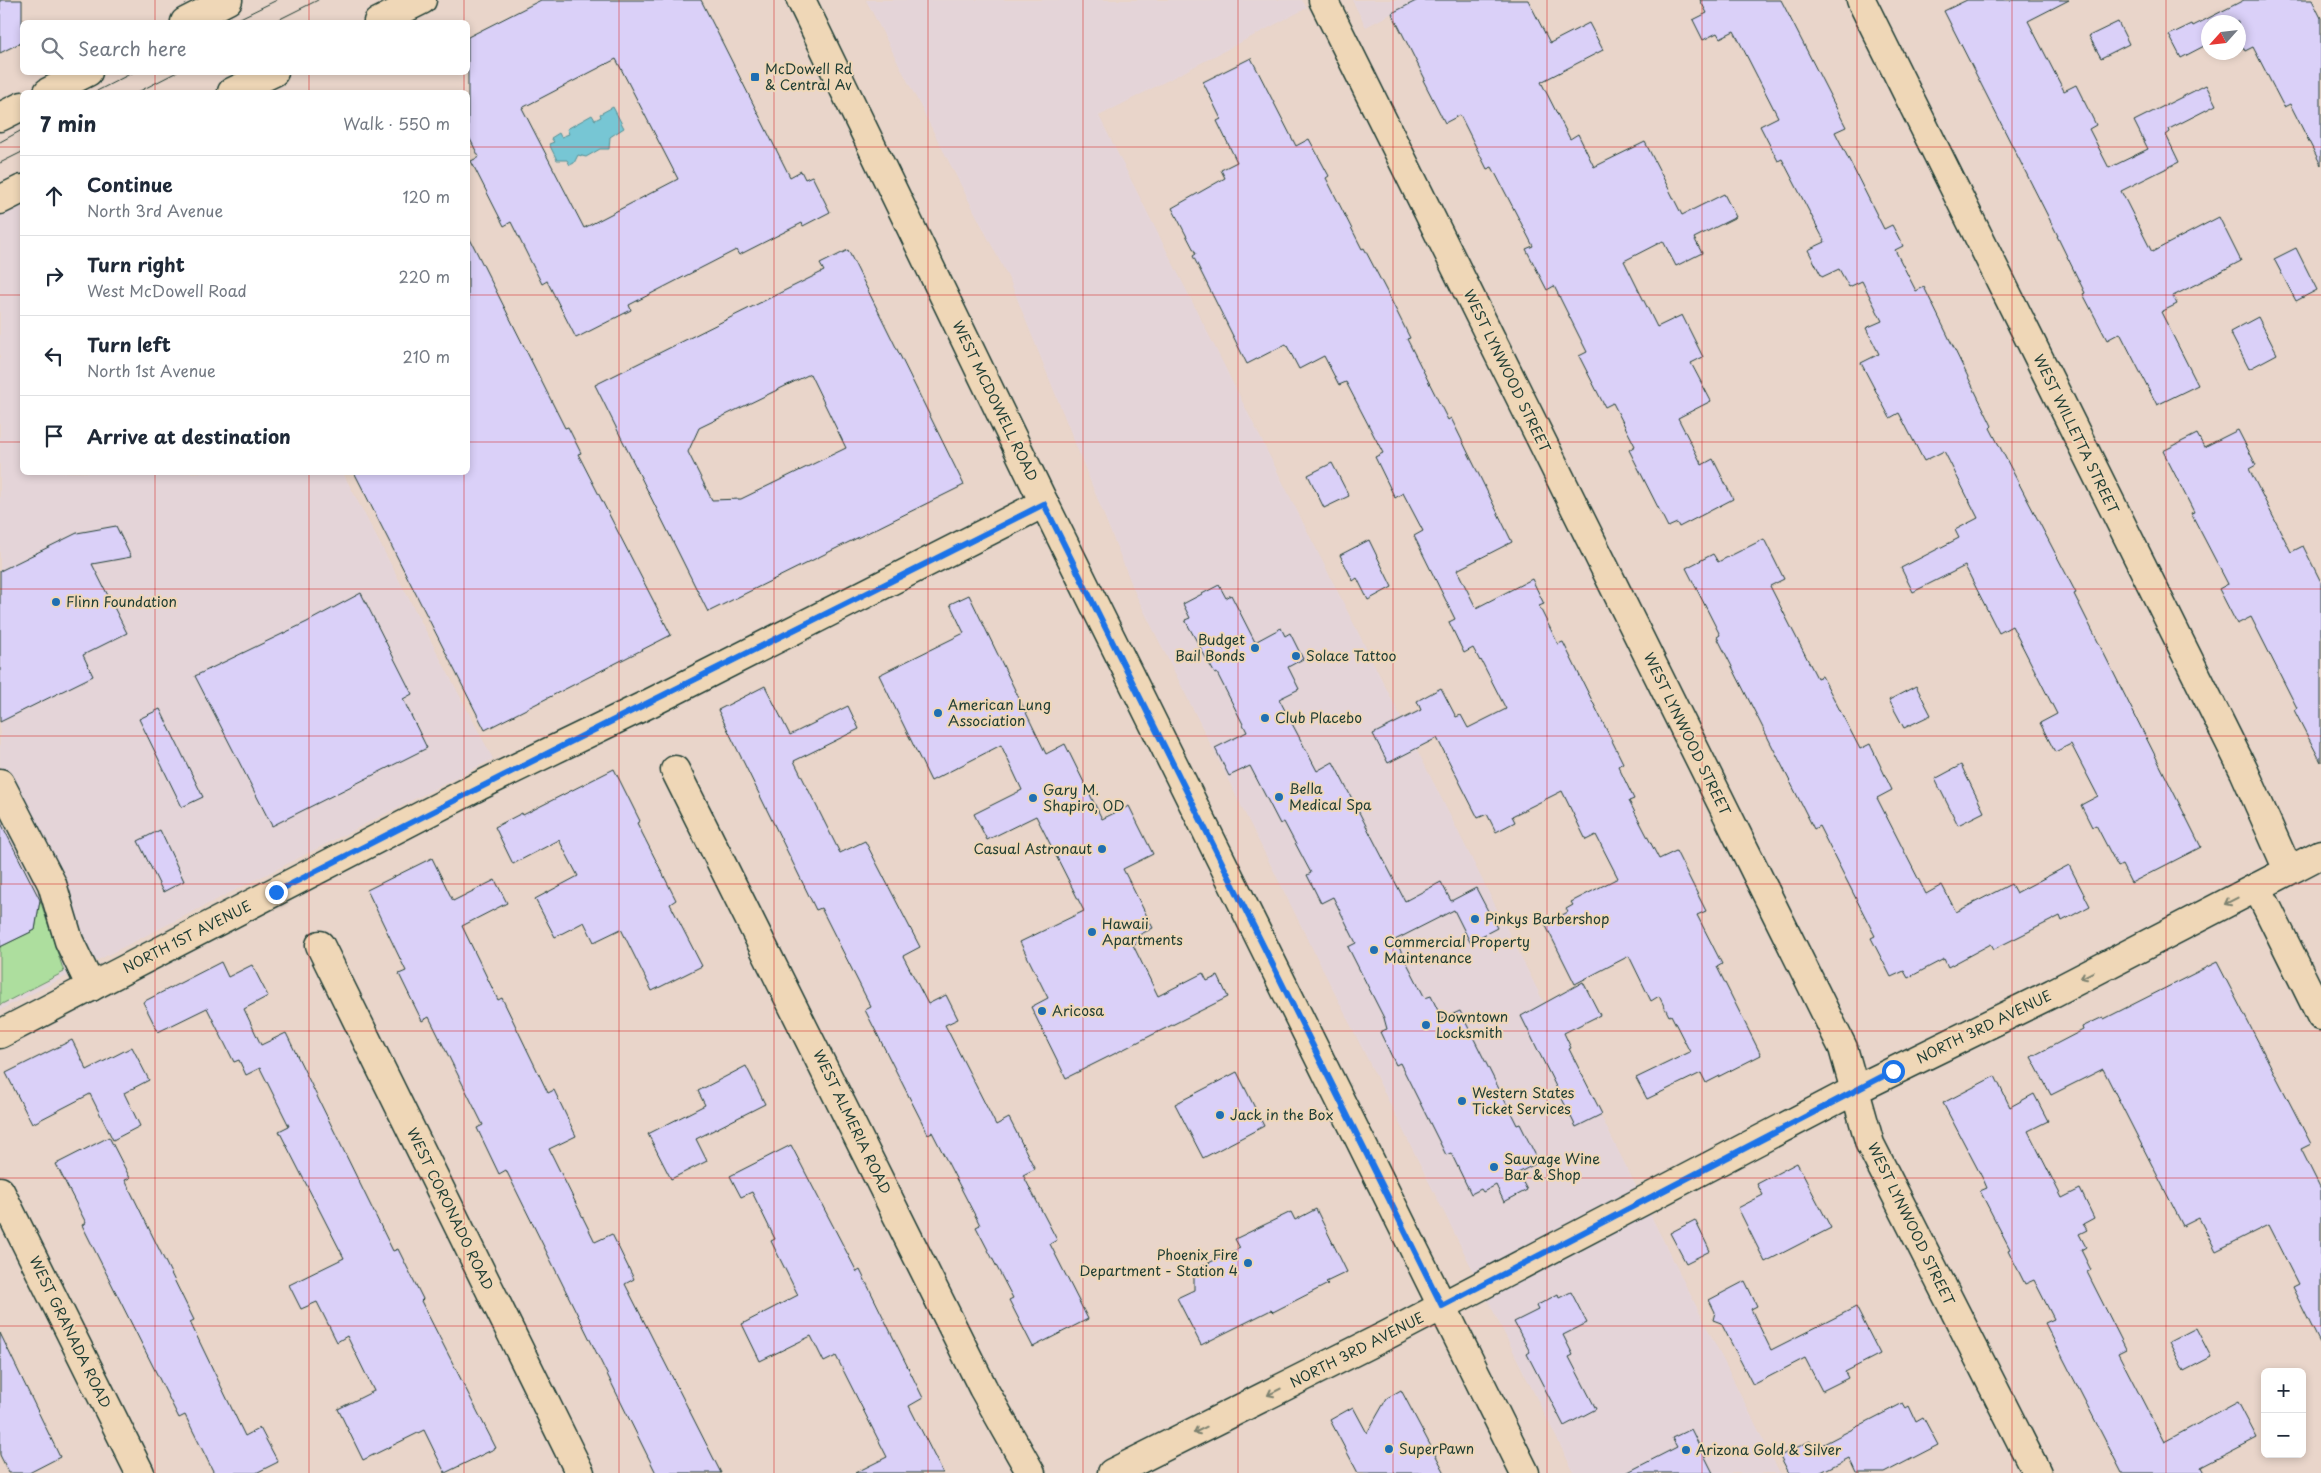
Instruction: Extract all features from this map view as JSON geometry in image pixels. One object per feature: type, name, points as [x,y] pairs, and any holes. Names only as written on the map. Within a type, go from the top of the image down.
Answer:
[{"type":"street","points":[[189,20],[228,0]]},
{"type":"street","points":[[382,20],[422,0]]},
{"type":"street","name":"WEST MCDOWELL ROAD","points":[[802,0],[1044,504],[1524,1473]]},
{"type":"street","name":"WEST LYNWOOD STREET","points":[[1323,0],[1843,1048],[1870,1144],[2037,1473]]},
{"type":"street","name":"WEST WILLETTA STREET","points":[[1861,0],[2244,771],[2288,870]]},
{"type":"street","points":[[52,90],[82,75]]},
{"type":"street","points":[[236,90],[268,75]]},
{"type":"street","points":[[0,117],[20,107]]},
{"type":"street","points":[[0,200],[20,190]]},
{"type":"street","name":"NORTH 1ST AVENUE","points":[[0,1034],[479,786],[650,703],[1044,504]]},
{"type":"street","name":"WEST ALMERIA ROAD","points":[[676,770],[983,1388],[1031,1473]]},
{"type":"street","points":[[0,783],[52,884],[69,941],[91,987]]},
{"type":"street","name":"NORTH 3RD AVENUE","points":[[1112,1473],[1652,1198],[1855,1090],[2053,993],[2321,854]]},
{"type":"street","points":[[2257,887],[2321,1016]]},
{"type":"street","name":"WEST CORONADO ROAD","points":[[320,945],[580,1473]]},
{"type":"street","name":"WEST GRANADA ROAD","points":[[0,1191],[140,1473]]},
{"type":"shaded area","points":[[866,0],[1302,0],[1307,8],[1099,116],[1780,1473],[1574,1473],[1136,595],[1010,281]]},
{"type":"shaded area","points":[[1352,0],[1417,0],[1366,27]]},
{"type":"shaded area","points":[[20,204],[20,475],[344,475],[493,759],[0,1010],[0,215]]},
{"type":"green space","points":[[40,900],[64,972],[0,1005],[0,947],[35,930]]},
{"type":"water","points":[[613,107],[624,128],[610,137],[609,149],[600,149],[586,157],[578,155],[574,163],[570,165],[567,160],[557,160],[549,144],[554,142],[551,138],[559,133],[561,137],[569,134],[567,129],[592,115],[595,120],[601,117],[600,114]]},
{"type":"building","points":[[0,0],[22,0],[20,43],[0,53]]},
{"type":"building","points":[[541,0],[701,0],[790,177],[801,171],[805,179],[812,176],[830,212],[803,226],[802,223],[739,255],[736,250],[629,305],[631,310],[576,338],[547,281],[542,284],[511,222],[504,226],[471,161],[479,157],[470,139],[470,90],[468,90],[470,36]],"holes":[[[616,59],[678,179],[584,228],[522,108]]]},
{"type":"building","points":[[1418,0],[1528,0],[1550,43],[1589,23],[1603,50],[1541,82],[1570,139],[1578,134],[1594,167],[1645,142],[1682,215],[1724,194],[1736,217],[1694,238],[1702,253],[1676,266],[1663,241],[1624,261],[1657,327],[1682,315],[1703,357],[1691,363],[1711,401],[1678,418],[1702,465],[1713,459],[1733,499],[1679,527],[1677,523],[1668,527],[1629,450],[1635,446],[1613,403],[1605,407],[1579,356],[1587,352],[1554,286],[1547,290],[1526,249],[1533,246],[1492,167],[1487,169],[1460,115],[1445,123],[1423,80],[1425,79],[1392,13]]},
{"type":"building","points":[[1700,0],[1781,0],[1846,127],[1835,132],[1884,229],[1892,225],[1903,246],[1895,250],[1916,291],[1924,287],[1992,426],[1990,428],[2076,593],[2074,594],[2201,847],[2131,883],[2122,865],[2118,867],[2096,825],[2092,827],[2081,805],[2098,796],[2071,744],[2055,752],[2040,723],[2057,714],[2012,626],[1999,633],[1965,566],[1913,592],[1901,568],[1959,538],[1955,530],[1978,518],[1944,451],[1924,461],[1899,413],[1890,418],[1861,363],[1879,354],[1866,328],[1882,321],[1862,281],[1849,287],[1839,269],[1822,277],[1808,250],[1825,242],[1782,159],[1778,161],[1760,126],[1778,117],[1734,31],[1720,38],[1717,33],[1703,40],[1693,20],[1707,13]]},
{"type":"building","points":[[1967,0],[2069,0],[2028,21],[2064,91],[2076,85],[2096,125],[2089,129],[2109,168],[2148,149],[2134,121],[2206,85],[2216,105],[2169,129],[2170,132],[2166,135],[2179,162],[2121,191],[2152,252],[2219,217],[2241,261],[2173,296],[2177,304],[2161,312],[2198,385],[2157,405],[2120,333],[2107,340],[2083,294],[2085,293],[2058,236],[1944,11]]},
{"type":"building","points":[[2244,0],[2312,0],[2321,18],[2321,165],[2290,104],[2284,107],[2253,47],[2246,50],[2246,15],[2215,15]]},
{"type":"building","points":[[2118,22],[2129,44],[2101,58],[2089,36]]},
{"type":"building","points":[[2201,22],[2201,48],[2181,58],[2169,35],[2192,24],[2193,26]]},
{"type":"building","points":[[1251,58],[1296,146],[1309,139],[1329,176],[1326,178],[1362,249],[1364,248],[1386,290],[1410,338],[1407,339],[1448,420],[1451,418],[1512,542],[1457,570],[1476,608],[1532,579],[1544,604],[1539,606],[1558,644],[1563,642],[1623,763],[1618,766],[1634,799],[1629,801],[1659,859],[1676,851],[1706,911],[1697,915],[1722,964],[1717,967],[1761,1055],[1706,1083],[1701,1073],[1647,1099],[1636,1078],[1690,1052],[1671,1015],[1669,1016],[1659,996],[1651,1001],[1629,956],[1575,984],[1545,924],[1568,912],[1566,909],[1573,905],[1571,902],[1618,878],[1596,835],[1586,840],[1562,791],[1512,816],[1515,822],[1496,832],[1487,814],[1478,818],[1437,738],[1388,763],[1373,734],[1421,710],[1417,701],[1441,688],[1456,717],[1461,715],[1468,728],[1506,709],[1473,648],[1464,653],[1449,622],[1455,619],[1414,536],[1423,531],[1403,493],[1395,498],[1375,457],[1383,453],[1346,382],[1339,385],[1324,356],[1299,369],[1286,344],[1247,364],[1193,256],[1196,254],[1172,208],[1225,178],[1221,170],[1237,162],[1217,121],[1221,119],[1203,82]]},
{"type":"building","points":[[470,239],[565,428],[568,427],[581,453],[578,454],[671,635],[485,730],[356,475],[470,475]]},
{"type":"building","points":[[2296,248],[2317,290],[2296,301],[2274,259]]},
{"type":"building","points":[[848,250],[964,485],[708,612],[595,385],[824,271],[820,264]],"holes":[[[810,374],[846,448],[741,499],[712,500],[688,452],[699,428]]]},
{"type":"building","points":[[2258,317],[2277,354],[2249,369],[2230,332]]},
{"type":"building","points":[[2238,430],[2256,465],[2249,469],[2291,552],[2303,546],[2321,582],[2321,762],[2294,710],[2297,708],[2251,617],[2237,624],[2219,589],[2228,584],[2191,513],[2194,512],[2163,451],[2197,434],[2204,447]]},
{"type":"building","points":[[1332,463],[1349,496],[1324,508],[1308,475]]},
{"type":"building","name":"Flinn Foundation","points":[[116,526],[131,557],[92,564],[127,633],[83,655],[93,676],[0,722],[0,571],[77,533]]},
{"type":"building","points":[[1764,539],[1784,579],[1770,586],[1817,678],[1822,676],[1860,749],[1870,744],[1892,790],[1877,798],[1926,894],[1942,885],[1956,912],[2011,884],[2016,893],[2069,865],[2090,906],[2062,921],[2060,916],[1994,949],[1991,944],[1948,967],[1944,959],[1908,978],[1904,971],[1891,977],[1871,938],[1875,936],[1819,826],[1814,829],[1717,637],[1720,635],[1686,568],[1713,554],[1718,562]]},
{"type":"building","points":[[1369,540],[1392,587],[1368,600],[1357,578],[1353,581],[1340,555]]},
{"type":"building","points":[[1219,585],[1226,598],[1231,595],[1255,642],[1281,628],[1285,636],[1290,633],[1303,659],[1288,667],[1299,689],[1279,699],[1317,771],[1333,762],[1405,901],[1441,882],[1451,901],[1476,888],[1497,928],[1470,942],[1454,910],[1395,940],[1425,998],[1431,996],[1442,1019],[1460,1011],[1517,1125],[1520,1124],[1539,1162],[1518,1173],[1527,1190],[1504,1202],[1496,1185],[1483,1192],[1481,1189],[1471,1194],[1451,1153],[1446,1155],[1400,1063],[1396,1065],[1380,1032],[1387,1029],[1384,1018],[1348,947],[1356,943],[1333,897],[1321,903],[1307,875],[1311,873],[1284,822],[1280,824],[1250,766],[1229,776],[1215,748],[1247,732],[1217,673],[1215,674],[1185,620],[1190,618],[1183,604]]},
{"type":"building","points":[[361,593],[412,694],[403,699],[427,748],[272,826],[195,676],[307,622]]},
{"type":"building","points":[[969,595],[1046,754],[1065,744],[1102,819],[1129,806],[1153,854],[1123,869],[1153,928],[1135,937],[1138,942],[1133,945],[1158,996],[1203,973],[1207,981],[1218,976],[1228,997],[1066,1078],[1031,1007],[1048,998],[1020,942],[1084,911],[1036,816],[987,840],[974,814],[1022,790],[1001,745],[931,781],[879,675],[964,633],[950,604]]},
{"type":"building","points":[[765,686],[790,735],[848,706],[859,729],[794,761],[840,853],[865,841],[920,947],[903,956],[928,1004],[946,995],[958,1019],[945,1025],[996,1125],[1009,1118],[1035,1169],[1023,1175],[1057,1240],[1050,1244],[1088,1319],[1033,1347],[1009,1300],[1013,1298],[976,1227],[980,1225],[932,1132],[928,1134],[865,1010],[871,1007],[821,908],[816,910],[718,710]]},
{"type":"building","points":[[1916,686],[1931,715],[1904,728],[1889,700]]},
{"type":"building","points":[[160,709],[203,797],[182,807],[139,719]]},
{"type":"building","points":[[1961,765],[1984,812],[1958,825],[1935,779]]},
{"type":"building","points":[[614,769],[640,821],[637,823],[676,900],[670,904],[702,966],[652,991],[621,929],[594,942],[584,922],[555,937],[535,899],[578,876],[559,840],[513,864],[495,827]]},
{"type":"building","points":[[0,821],[40,900],[35,930],[0,947]]},
{"type":"building","points":[[160,830],[184,881],[163,892],[138,841]]},
{"type":"building","points":[[432,858],[453,901],[495,880],[507,903],[462,926],[498,1000],[502,998],[548,1093],[554,1090],[576,1136],[549,1149],[595,1242],[612,1234],[634,1279],[625,1284],[721,1473],[656,1473],[506,1170],[499,1174],[477,1128],[483,1125],[429,1017],[422,1021],[399,974],[406,971],[367,890]]},
{"type":"building","points":[[221,962],[228,977],[252,965],[268,996],[244,1009],[261,1045],[286,1033],[393,1251],[398,1249],[423,1299],[421,1301],[496,1448],[445,1473],[424,1430],[363,1460],[338,1409],[374,1391],[347,1336],[337,1342],[317,1302],[301,1309],[289,1285],[344,1258],[279,1131],[289,1126],[260,1068],[246,1075],[239,1060],[234,1062],[207,1008],[158,1032],[143,1002]]},
{"type":"building","points":[[2217,962],[2311,1144],[2301,1149],[2321,1189],[2321,1345],[2292,1287],[2298,1284],[2268,1225],[2216,1251],[2199,1218],[2183,1226],[2103,1069],[2051,1095],[2031,1057],[2083,1030],[2082,1027],[2103,1017],[2104,1019]]},
{"type":"building","points":[[1583,982],[1600,1015],[1564,1033],[1571,1048],[1569,1049],[1602,1114],[1576,1127],[1521,1016]]},
{"type":"building","points":[[72,1040],[87,1070],[132,1047],[149,1080],[124,1093],[140,1126],[113,1140],[90,1094],[32,1124],[6,1073]]},
{"type":"building","points":[[746,1066],[765,1104],[696,1139],[707,1161],[671,1179],[648,1134],[705,1105],[698,1091]]},
{"type":"building","name":"Jack in the Box","points":[[1237,1072],[1264,1126],[1203,1158],[1175,1104]]},
{"type":"building","points":[[1995,1076],[2010,1107],[2034,1094],[2048,1121],[2028,1131],[2062,1198],[2080,1189],[2094,1218],[2083,1224],[2087,1230],[2079,1234],[2086,1247],[2081,1250],[2091,1270],[2087,1272],[2126,1349],[2118,1353],[2164,1442],[2238,1402],[2257,1438],[2201,1467],[2204,1473],[2122,1473],[2045,1323],[2054,1319],[2034,1280],[2025,1284],[2008,1250],[2010,1249],[1980,1191],[1987,1188],[1984,1181],[1943,1103]]},
{"type":"building","points":[[109,1137],[130,1178],[125,1180],[194,1320],[190,1322],[245,1436],[260,1428],[278,1462],[256,1473],[214,1473],[185,1415],[179,1418],[82,1225],[86,1223],[56,1164]]},
{"type":"building","points":[[791,1145],[857,1272],[860,1270],[923,1398],[909,1406],[943,1473],[855,1473],[887,1457],[836,1356],[824,1362],[811,1336],[760,1361],[742,1324],[798,1295],[771,1241],[775,1239],[752,1192],[741,1197],[730,1176]]},
{"type":"building","points":[[1797,1163],[1831,1228],[1765,1262],[1738,1208],[1763,1195],[1757,1184]]},
{"type":"building","name":"Phoenix Fire Department - Station 4","points":[[1316,1209],[1347,1272],[1326,1282],[1328,1284],[1273,1312],[1271,1310],[1201,1345],[1177,1298],[1194,1290],[1194,1270],[1240,1248],[1235,1239],[1291,1212],[1295,1220]]},
{"type":"building","points":[[1695,1220],[1710,1251],[1686,1263],[1670,1233]]},
{"type":"building","points":[[1745,1281],[1757,1306],[1751,1309],[1771,1350],[1856,1307],[1880,1354],[1845,1372],[1848,1378],[1822,1391],[1805,1358],[1753,1385],[1721,1323],[1713,1320],[1715,1312],[1709,1300]]},
{"type":"building","points":[[1571,1292],[1587,1323],[1563,1335],[1573,1355],[1569,1357],[1596,1409],[1564,1426],[1527,1354],[1530,1352],[1514,1322],[1538,1310],[1536,1306],[1558,1294],[1559,1298]]},
{"type":"building","points":[[2196,1328],[2211,1357],[2184,1371],[2169,1342]]},
{"type":"building","points":[[0,1333],[60,1457],[29,1473],[9,1473],[0,1455]]},
{"type":"building","name":"SuperPawn","points":[[1401,1390],[1445,1473],[1358,1473],[1330,1420],[1353,1407],[1367,1433],[1387,1398]]},
{"type":"building","points":[[1903,1403],[1906,1408],[1909,1406],[1916,1421],[1923,1417],[1938,1445],[1884,1473],[1856,1473],[1849,1458],[1819,1473],[1789,1473],[1780,1456],[1810,1441],[1814,1449]]},
{"type":"building","name":"Arizona Gold & Silver","points":[[1691,1429],[1713,1473],[1626,1473],[1677,1447],[1672,1438]]},
{"type":"tram line","points":[[236,20],[277,0]]},
{"type":"tram line","points":[[278,20],[318,0]]},
{"type":"tram line","points":[[99,90],[128,75]]},
{"type":"tram line","points":[[142,90],[171,75]]},
{"type":"tram line","points":[[0,142],[20,131]]},
{"type":"tram line","points":[[0,163],[20,153]]},
{"type":"place","name":"McDowell Rd & Central Av","points":[[755,77]]},
{"type":"place","name":"Flinn Foundation","points":[[56,602]]},
{"type":"place","name":"Budget Bail Bonds","points":[[1255,648]]},
{"type":"place","name":"Solace Tattoo","points":[[1296,656]]},
{"type":"place","name":"American Lung Association","points":[[938,713]]},
{"type":"place","name":"Club Placebo","points":[[1265,718]]},
{"type":"place","name":"Bella Medical Spa","points":[[1279,797]]},
{"type":"place","name":"Gary M. Shapiro, OD","points":[[1033,798]]},
{"type":"place","name":"Casual Astronaut","points":[[1102,849]]},
{"type":"place","name":"Pinkys Barbershop","points":[[1475,919]]},
{"type":"place","name":"Hawaii Apartments","points":[[1092,932]]},
{"type":"place","name":"Commercial Property Maintenance","points":[[1374,950]]},
{"type":"place","name":"Aricosa","points":[[1042,1011]]},
{"type":"place","name":"Downtown Locksmith","points":[[1426,1025]]},
{"type":"place","name":"Western States Ticket Services","points":[[1462,1101]]},
{"type":"place","name":"Jack in the Box","points":[[1220,1115]]},
{"type":"place","name":"Sauvage Wine Bar & Shop","points":[[1494,1167]]},
{"type":"place","name":"Phoenix Fire Department - Station 4","points":[[1248,1263]]},
{"type":"place","name":"SuperPawn","points":[[1389,1449]]},
{"type":"place","name":"Arizona Gold & Silver","points":[[1686,1450]]},
{"type":"route","points":[[276,892],[479,786],[650,703],[1044,504],[1442,1306],[1893,1071]]}]
